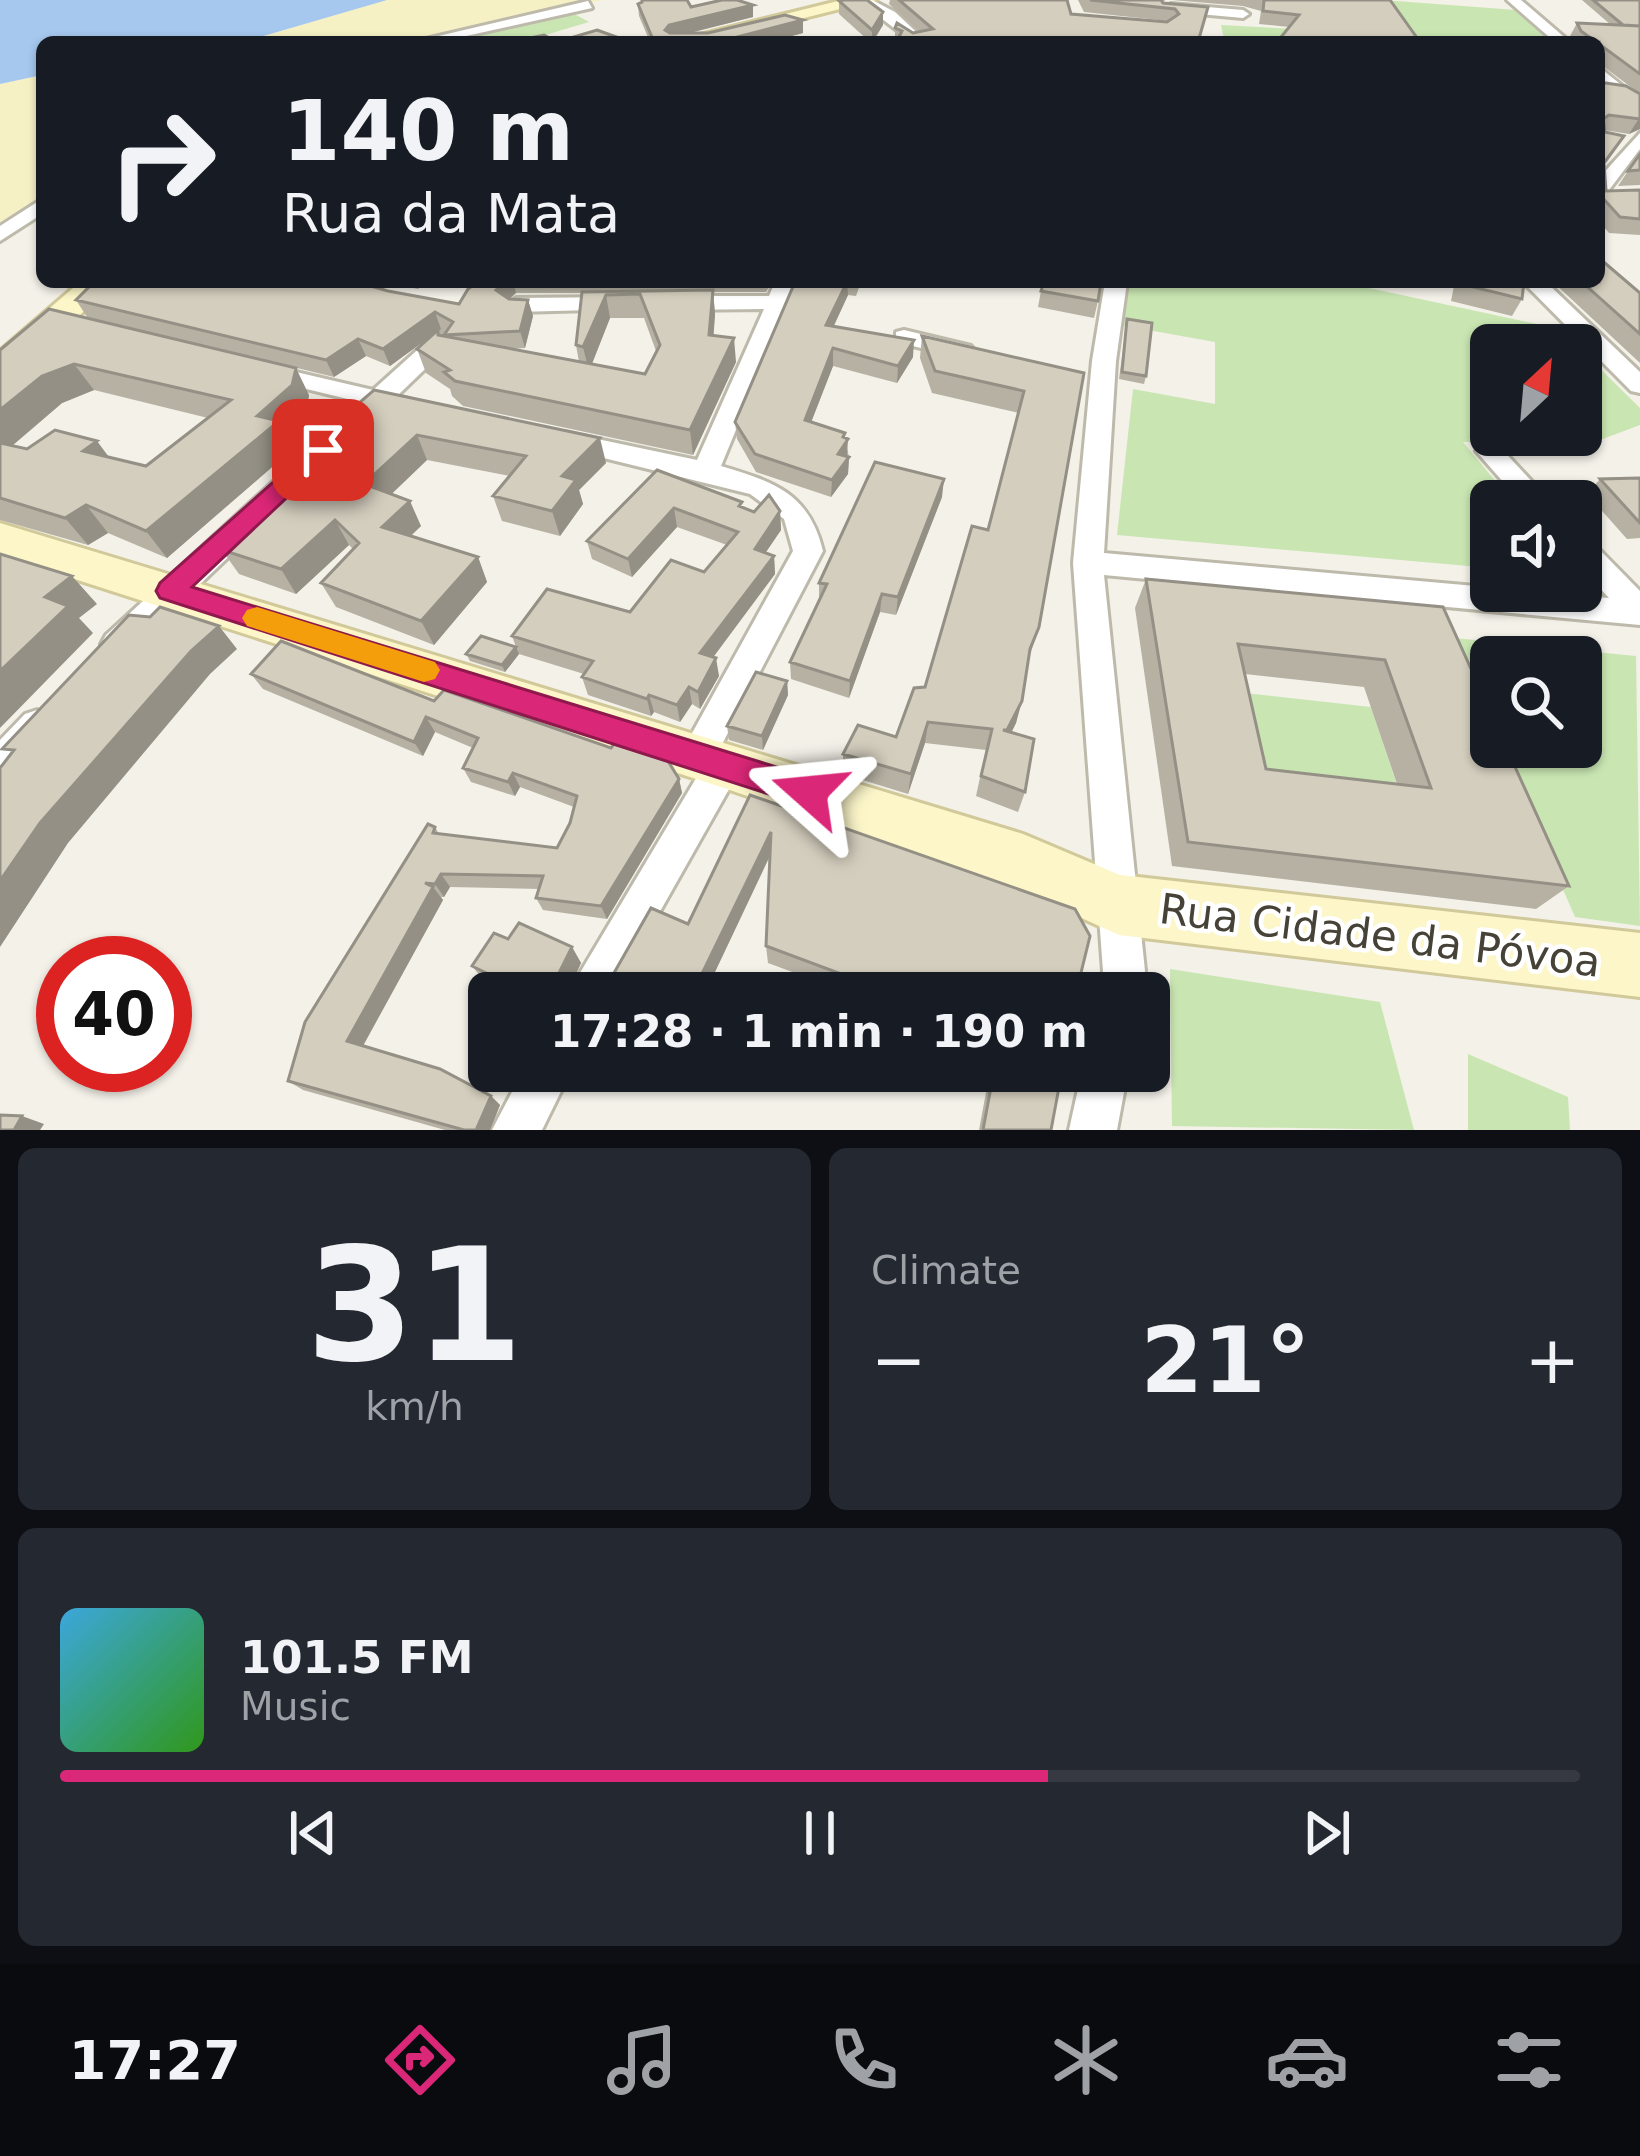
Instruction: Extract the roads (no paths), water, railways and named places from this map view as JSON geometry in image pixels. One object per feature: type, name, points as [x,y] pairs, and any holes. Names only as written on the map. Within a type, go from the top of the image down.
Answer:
[{"type":"street","points":[[707,36],[866,0],[912,36]]},
{"type":"street","points":[[1513,0],[1556,36]]},
{"type":"street","points":[[447,36],[588,4]]},
{"type":"street","points":[[1164,26],[1164,4],[1243,14]]},
{"type":"street","points":[[1605,76],[1640,108]]},
{"type":"street","points":[[1606,194],[1631,142]]},
{"type":"street","points":[[0,236],[36,209]]},
{"type":"street","points":[[0,370],[68,324],[95,288]]},
{"type":"street","points":[[1115,288],[1092,382],[1088,563],[1124,972]]},
{"type":"street","points":[[1540,288],[1640,386]]},
{"type":"street","points":[[516,305],[647,303],[782,292],[706,471]]},
{"type":"street","points":[[904,337],[992,358]]},
{"type":"street","points":[[90,672],[170,591],[442,340]]},
{"type":"street","points":[[240,366],[425,410]]},
{"type":"street","points":[[542,435],[706,471],[775,494],[799,513],[808,551],[711,760],[601,972]]},
{"type":"street","points":[[1494,456],[1516,480]]},
{"type":"street","name":"Rua Cidade da Póvoa","points":[[7,549],[170,591],[711,760],[1023,862],[1120,905],[1640,965]]},
{"type":"street","points":[[1088,563],[1640,612]]},
{"type":"street","points":[[1602,571],[1640,612]]},
{"type":"street","points":[[0,764],[58,704]]},
{"type":"street","points":[[516,1130],[537,1092]]},
{"type":"street","points":[[1093,1130],[1101,1092]]},
{"type":"water","points":[[0,0],[387,0],[264,36],[36,36],[36,76],[0,84]]}]
